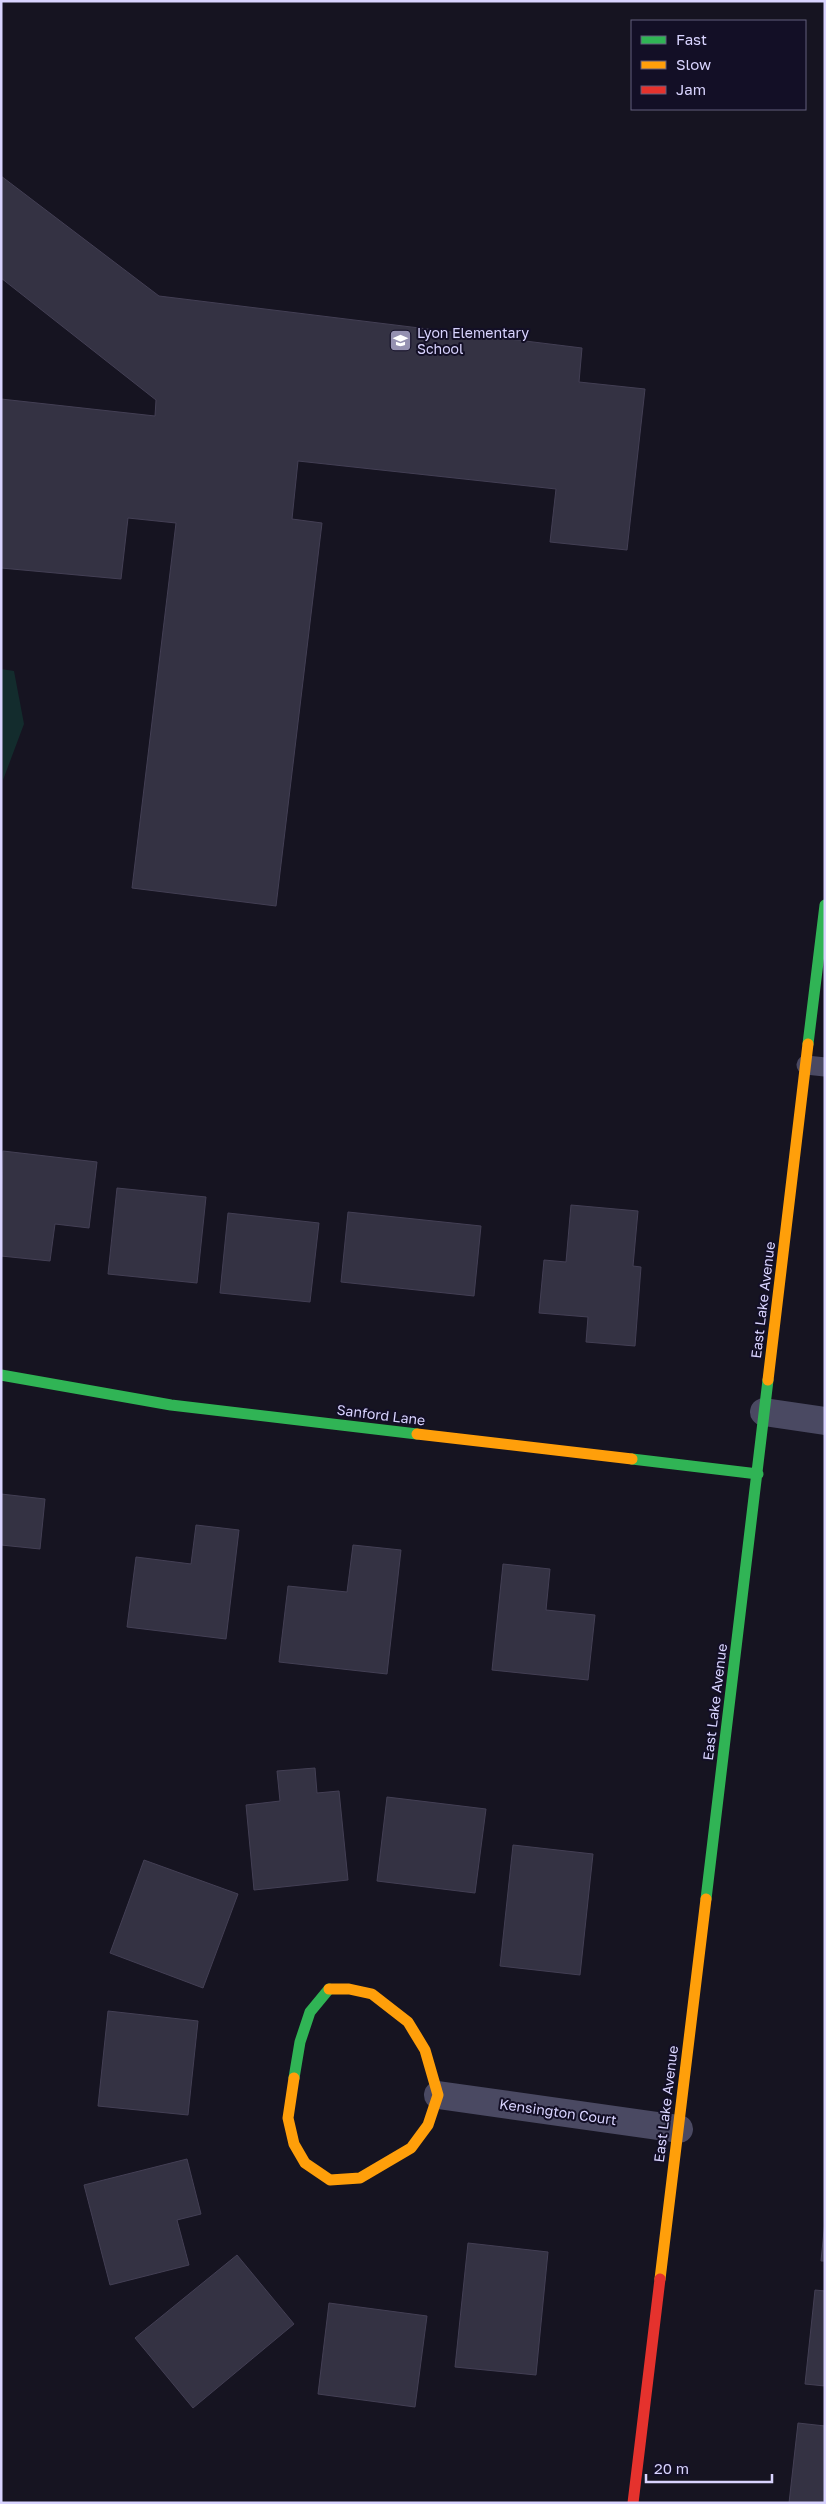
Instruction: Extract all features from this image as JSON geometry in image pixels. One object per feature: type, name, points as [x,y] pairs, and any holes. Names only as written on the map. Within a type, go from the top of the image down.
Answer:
[{"type":"main road","name":"East Lake Avenue","points":[[633,2503],[825,905]]},
{"type":"main road","name":"Sanford Lane","points":[[1,1375],[171,1405],[758,1474]]},
{"type":"main road","points":[[329,1989],[349,1989],[372,1994],[408,2022],[425,2050],[438,2095],[428,2125],[411,2148],[360,2178],[330,2180],[305,2164],[294,2144],[288,2118],[300,2042],[310,2012],[329,1989]]},
{"type":"street","points":[[764,1412],[825,1421]]},
{"type":"street","name":"Kensington Court","points":[[438,2095],[678,2129]]},
{"type":"lane","points":[[806,1065],[825,1067]]},
{"type":"green space","points":[[1,669],[14,671],[24,724],[3,780]]},
{"type":"building","points":[[1,176],[159,296],[582,348],[579,382],[645,389],[627,550],[550,542],[556,489],[298,461],[292,519],[322,523],[276,906],[132,888],[176,523],[128,518],[121,579],[1,568],[1,399],[155,416],[156,400],[1,278]]},
{"type":"building","points":[[3,1151],[97,1162],[89,1228],[55,1224],[50,1261],[1,1256]]},
{"type":"building","points":[[117,1188],[206,1197],[197,1283],[108,1274]]},
{"type":"building","points":[[571,1205],[638,1211],[633,1266],[641,1267],[635,1346],[586,1342],[588,1317],[539,1313],[544,1260],[566,1262]]},
{"type":"building","points":[[348,1212],[481,1226],[474,1296],[341,1282]]},
{"type":"building","points":[[228,1213],[319,1223],[310,1302],[220,1293]]},
{"type":"building","points":[[1,1494],[45,1499],[40,1549],[1,1545]]},
{"type":"building","points":[[196,1525],[239,1530],[226,1639],[127,1627],[136,1557],[191,1564]]},
{"type":"building","points":[[353,1545],[401,1550],[387,1674],[279,1662],[288,1586],[347,1592]]},
{"type":"building","points":[[503,1564],[550,1569],[546,1610],[595,1615],[588,1680],[492,1670]]},
{"type":"building","points":[[315,1768],[317,1793],[339,1791],[348,1880],[254,1890],[246,1805],[280,1801],[277,1771]]},
{"type":"building","points":[[387,1797],[486,1809],[475,1893],[377,1881]]},
{"type":"building","points":[[513,1845],[593,1854],[580,1975],[500,1966]]},
{"type":"building","points":[[144,1860],[238,1894],[203,1988],[110,1953]]},
{"type":"building","points":[[108,2011],[198,2021],[188,2115],[98,2106]]},
{"type":"building","points":[[187,2159],[201,2214],[177,2220],[189,2265],[110,2285],[84,2185]]},
{"type":"building","points":[[825,2221],[825,2261],[821,2261]]},
{"type":"building","points":[[468,2243],[548,2252],[536,2375],[455,2367]]},
{"type":"building","points":[[237,2255],[294,2324],[193,2408],[135,2338]]},
{"type":"building","points":[[815,2290],[825,2291],[825,2386],[805,2384]]},
{"type":"building","points":[[329,2303],[427,2316],[415,2407],[318,2394]]},
{"type":"building","points":[[798,2423],[825,2426],[825,2503],[789,2503]]},
{"type":"traffic: fast","points":[[808,1044],[825,905]]},
{"type":"traffic: fast","points":[[1,1375],[171,1405],[417,1434]]},
{"type":"traffic: fast","points":[[706,1899],[768,1380]]},
{"type":"traffic: fast","points":[[632,1459],[758,1474]]},
{"type":"traffic: fast","points":[[294,2078],[300,2042],[310,2012],[329,1989]]},
{"type":"traffic: slow","points":[[768,1380],[808,1044]]},
{"type":"traffic: slow","points":[[417,1434],[632,1459]]},
{"type":"traffic: slow","points":[[660,2279],[706,1899]]},
{"type":"traffic: slow","points":[[294,2078],[288,2118],[294,2144],[305,2163],[330,2180],[360,2178],[411,2148],[428,2125],[438,2095],[425,2050],[408,2022],[372,1994],[349,1989],[329,1989]]},
{"type":"traffic: jam","points":[[633,2503],[660,2279]]},
{"type":"place","name":"Lyon Elementary School","points":[[401,341]]}]
